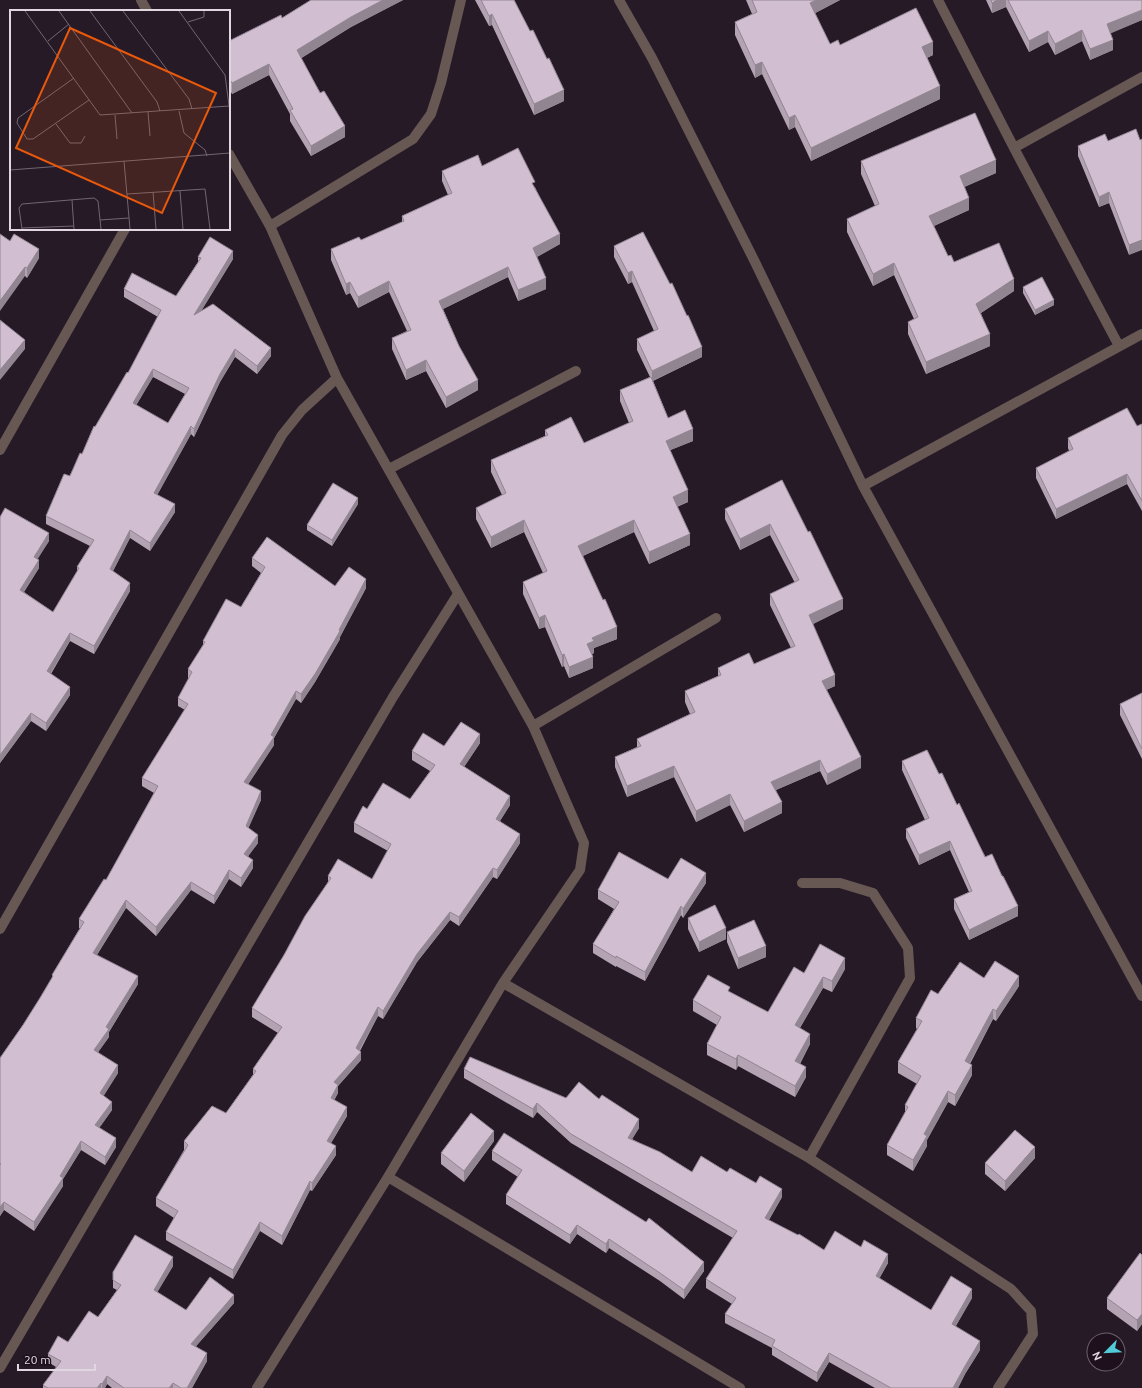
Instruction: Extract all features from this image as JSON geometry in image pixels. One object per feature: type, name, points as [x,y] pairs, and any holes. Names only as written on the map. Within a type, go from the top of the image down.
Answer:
[{"type":"street","points":[[141,0],[146,10]]},
{"type":"street","points":[[270,226],[413,139],[431,114],[441,84],[461,0]]},
{"type":"street","points":[[619,0],[652,58],[755,262],[863,486],[1142,996]]},
{"type":"street","points":[[938,0],[1014,148],[1119,346]]},
{"type":"street","points":[[1014,148],[1142,77]]},
{"type":"street","points":[[230,156],[270,226],[338,378],[533,726],[584,843],[580,870],[503,982],[388,1177],[257,1388]]},
{"type":"street","points":[[0,450],[124,230]]},
{"type":"street","points":[[863,486],[1142,334]]},
{"type":"street","points":[[389,469],[576,371]]},
{"type":"street","points":[[0,929],[282,435],[302,410],[338,378]]},
{"type":"street","points":[[0,1368],[393,697],[458,594]]},
{"type":"street","points":[[533,726],[716,618]]},
{"type":"street","points":[[802,883],[840,883],[873,893],[908,948],[910,978],[809,1158]]},
{"type":"street","points":[[503,982],[809,1158],[1011,1289],[1031,1311],[1033,1334],[998,1388]]},
{"type":"street","points":[[388,1177],[740,1388]]},
{"type":"building","points":[[311,0],[383,0],[351,17],[297,50],[320,93],[324,91],[345,126],[311,146],[290,110],[293,109],[269,64],[232,83],[230,80],[230,40],[281,15],[282,18]]},
{"type":"building","points":[[481,0],[514,0],[530,31],[533,30],[547,59],[549,58],[564,90],[534,104],[492,14],[489,16]]},
{"type":"building","points":[[752,0],[816,0],[810,3],[830,44],[838,40],[840,45],[916,8],[933,42],[922,47],[940,86],[811,148],[795,115],[789,118],[762,62],[755,65],[735,22],[757,12]]},
{"type":"building","points":[[1008,0],[1142,0],[1142,10],[1107,24],[1113,40],[1090,49],[1082,30],[1055,44],[1048,31],[1029,41]]},
{"type":"building","points":[[975,113],[996,160],[960,176],[969,198],[929,216],[948,256],[951,255],[954,262],[999,243],[1014,279],[976,304],[990,334],[926,362],[908,322],[918,317],[894,263],[873,274],[847,219],[879,204],[861,161]]},
{"type":"building","points":[[1136,129],[1140,140],[1142,139],[1142,240],[1129,245],[1109,192],[1099,197],[1078,146],[1105,134],[1108,141]]},
{"type":"building","points":[[518,148],[535,182],[532,183],[560,234],[533,248],[546,278],[518,290],[508,267],[439,301],[459,346],[478,380],[446,397],[426,360],[406,370],[392,338],[411,330],[389,281],[358,297],[350,282],[346,284],[331,249],[359,237],[361,240],[404,221],[402,216],[452,193],[442,171],[478,155],[482,166]]},
{"type":"building","points":[[643,232],[670,284],[672,283],[702,347],[652,371],[637,339],[658,329],[632,271],[628,273],[614,246]]},
{"type":"building","points":[[0,234],[10,241],[14,234],[39,249],[27,268],[25,267],[0,301]]},
{"type":"building","points":[[210,237],[233,251],[194,315],[213,304],[271,348],[257,366],[235,349],[220,374],[194,429],[191,426],[154,493],[175,504],[150,543],[130,530],[110,569],[130,583],[94,646],[70,633],[47,671],[70,687],[46,723],[31,713],[0,755],[0,517],[5,508],[49,533],[34,557],[39,560],[20,590],[53,612],[79,568],[77,567],[94,540],[46,516],[64,474],[70,476],[80,453],[82,454],[94,426],[95,427],[127,372],[128,373],[161,310],[124,289],[132,273],[176,296],[201,258],[198,257]],"holes":[[[153,369],[189,388],[168,423],[133,403]]]},
{"type":"building","points":[[1042,277],[1054,300],[1035,310],[1023,287]]},
{"type":"building","points":[[0,320],[25,340],[0,370]]},
{"type":"building","points":[[651,377],[668,418],[685,410],[693,429],[666,441],[688,490],[673,497],[690,534],[649,552],[634,520],[578,546],[603,600],[605,599],[617,627],[592,638],[594,641],[587,644],[593,657],[569,667],[564,654],[562,655],[545,615],[539,618],[523,582],[547,571],[524,520],[491,537],[476,508],[506,493],[491,460],[548,435],[545,430],[571,417],[584,443],[633,421],[620,390]]},
{"type":"building","points":[[1127,408],[1137,426],[1142,424],[1142,501],[1127,474],[1056,509],[1036,468],[1073,449],[1068,438]]},
{"type":"building","points":[[782,480],[808,532],[810,531],[843,599],[809,615],[835,675],[822,681],[861,757],[827,774],[820,760],[771,782],[782,802],[744,821],[730,794],[696,811],[674,766],[627,786],[615,757],[641,746],[637,739],[695,712],[685,691],[721,675],[718,668],[749,653],[754,664],[795,646],[770,594],[799,580],[770,524],[740,539],[725,509]]},
{"type":"building","points":[[333,483],[358,498],[332,540],[307,525]]},
{"type":"building","points":[[267,537],[335,586],[349,567],[366,579],[339,630],[340,631],[315,674],[301,694],[296,691],[271,735],[274,737],[244,782],[261,791],[246,826],[258,835],[244,854],[253,860],[241,878],[229,870],[214,896],[191,882],[156,927],[126,900],[93,953],[138,976],[106,1027],[109,1029],[94,1050],[118,1065],[100,1093],[112,1102],[95,1125],[116,1138],[105,1157],[81,1141],[60,1176],[63,1178],[34,1222],[4,1202],[0,1207],[0,1058],[23,1025],[53,976],[52,975],[84,922],[79,919],[104,879],[106,880],[158,786],[142,778],[188,704],[178,698],[192,672],[188,669],[205,642],[203,641],[226,599],[241,607],[265,567],[252,558]]},
{"type":"building","points":[[1142,693],[1142,749],[1120,704]]},
{"type":"building","points":[[461,722],[480,734],[460,764],[510,796],[496,819],[520,834],[497,870],[493,868],[459,917],[450,912],[417,954],[383,1011],[378,1007],[356,1048],[361,1052],[334,1082],[338,1085],[331,1098],[347,1107],[327,1141],[336,1146],[312,1183],[310,1181],[282,1236],[260,1222],[233,1270],[166,1232],[178,1211],[156,1198],[188,1145],[184,1141],[212,1106],[226,1113],[256,1071],[253,1069],[282,1027],[252,1008],[284,955],[305,916],[331,878],[328,876],[338,859],[372,879],[391,844],[354,823],[363,806],[367,809],[383,783],[410,799],[435,765],[412,751],[423,733],[444,746]]},
{"type":"building","points":[[927,750],[939,774],[942,773],[957,805],[959,803],[985,857],[992,854],[1018,906],[969,930],[954,899],[972,891],[950,841],[919,855],[906,829],[929,818],[902,761]]},
{"type":"building","points":[[619,852],[668,879],[681,858],[706,873],[683,909],[681,906],[645,972],[616,956],[616,958],[593,944],[619,902],[598,890]]},
{"type":"building","points":[[715,905],[726,928],[699,942],[688,918]]},
{"type":"building","points":[[754,920],[766,946],[738,958],[727,932]]},
{"type":"building","points":[[820,944],[845,958],[832,981],[823,977],[795,1025],[810,1034],[795,1061],[806,1067],[795,1086],[738,1055],[736,1059],[707,1044],[721,1017],[693,1000],[708,975],[730,987],[728,991],[768,1012],[794,967],[804,973]]},
{"type":"building","points":[[995,961],[1019,976],[996,1011],[993,1009],[965,1061],[972,1065],[955,1095],[948,1091],[924,1134],[927,1136],[913,1160],[887,1145],[908,1107],[905,1105],[921,1076],[898,1062],[922,1021],[916,1018],[931,990],[938,994],[960,962],[984,978]]},
{"type":"building","points":[[470,1057],[566,1098],[579,1082],[599,1099],[602,1095],[639,1119],[628,1138],[660,1152],[692,1172],[701,1156],[727,1172],[730,1168],[756,1183],[760,1176],[782,1189],[765,1218],[798,1235],[799,1234],[824,1250],[835,1231],[861,1247],[864,1240],[888,1254],[876,1276],[931,1310],[951,1276],[972,1289],[952,1324],[980,1341],[953,1388],[891,1388],[829,1353],[817,1373],[772,1346],[775,1340],[725,1314],[736,1298],[706,1279],[737,1231],[571,1134],[537,1103],[533,1109],[464,1069]]},
{"type":"building","points":[[471,1113],[494,1131],[464,1171],[441,1153]]},
{"type":"building","points":[[1015,1130],[1035,1147],[1005,1181],[985,1163]]},
{"type":"building","points":[[504,1133],[646,1222],[649,1218],[704,1262],[684,1290],[609,1239],[606,1244],[577,1225],[570,1235],[506,1195],[522,1170],[492,1151]]},
{"type":"building","points":[[135,1235],[173,1257],[154,1290],[186,1310],[210,1277],[234,1295],[191,1344],[207,1353],[187,1388],[181,1388],[173,1383],[169,1388],[124,1388],[107,1376],[102,1384],[101,1383],[97,1388],[48,1388],[43,1385],[61,1361],[48,1354],[58,1336],[68,1342],[89,1311],[98,1317],[121,1285],[113,1280],[113,1272]]},
{"type":"building","points":[[1140,1253],[1142,1255],[1142,1314],[1137,1320],[1107,1298]]}]
